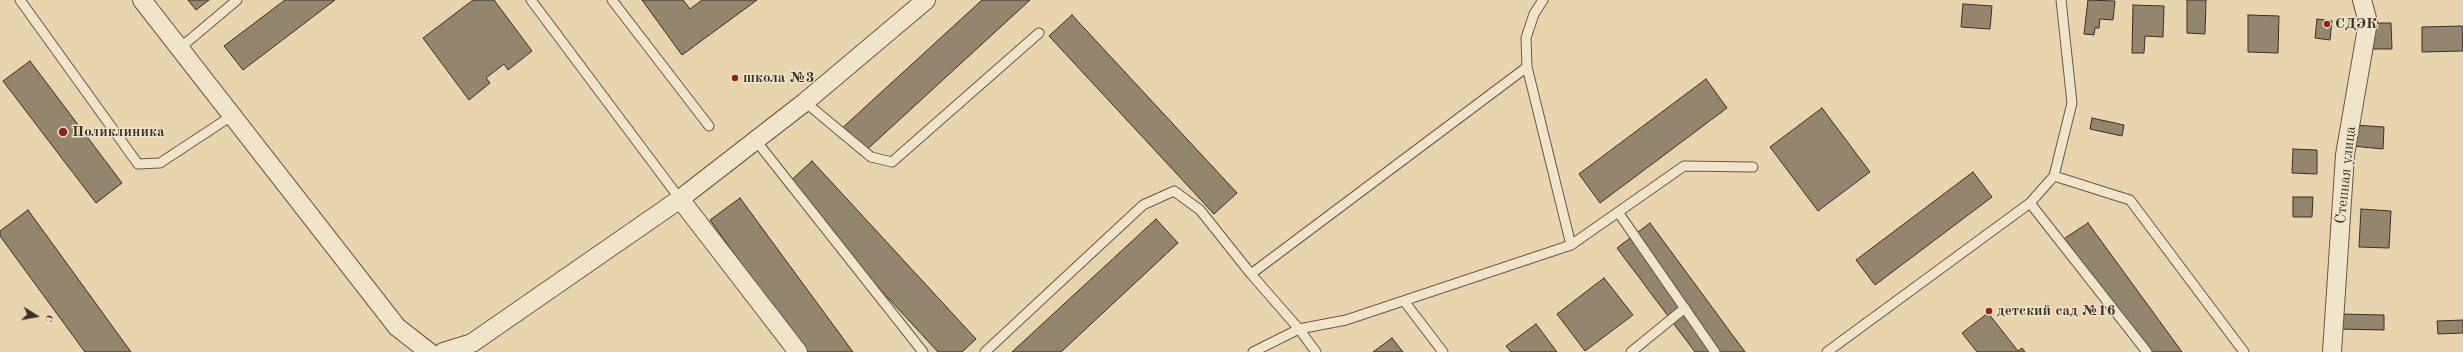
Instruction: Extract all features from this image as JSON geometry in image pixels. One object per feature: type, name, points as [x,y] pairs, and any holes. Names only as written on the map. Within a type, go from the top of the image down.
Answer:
[{"type":"street","points":[[142,0],[397,327],[429,352]]},
{"type":"street","points":[[443,352],[472,343],[680,199],[756,142],[926,0]]},
{"type":"street","name":"Степная улица","points":[[2332,352],[2345,155],[2368,22],[2362,0]]},
{"type":"street","points":[[680,199],[798,352]]},
{"type":"lane","points":[[20,0],[138,164],[160,163],[233,115]]},
{"type":"lane","points":[[180,48],[237,0]]},
{"type":"lane","points":[[532,0],[680,199]]},
{"type":"lane","points":[[612,0],[709,126]]},
{"type":"lane","points":[[1543,0],[1534,14],[1526,38],[1528,67],[1571,246]]},
{"type":"lane","points":[[1827,352],[2030,203],[2054,176],[2072,103],[2061,0]]},
{"type":"lane","points":[[805,102],[871,157],[892,162],[1039,33]]},
{"type":"lane","points":[[1251,274],[1528,67]]},
{"type":"lane","points":[[756,142],[923,352]]},
{"type":"lane","points":[[1253,352],[1299,329],[1346,320],[1571,246],[1684,166],[1753,167]]},
{"type":"lane","points":[[2054,176],[2130,200],[2244,352]]},
{"type":"lane","points":[[985,352],[1143,205],[1174,191],[1200,210],[1251,274],[1299,329],[1316,352]]},
{"type":"lane","points":[[2030,203],[2147,352]]},
{"type":"lane","points":[[1618,212],[1715,352]]},
{"type":"lane","points":[[1404,301],[1443,352]]},
{"type":"lane","points":[[1631,352],[1685,308]]},
{"type":"building","points":[[188,0],[209,0],[196,10]]},
{"type":"building","points":[[285,0],[335,0],[243,70],[224,46]]},
{"type":"building","points":[[473,0],[494,0],[532,51],[508,70],[504,64],[486,78],[490,83],[469,100],[423,38]]},
{"type":"building","points":[[642,0],[683,0],[690,9],[702,0],[757,0],[682,55]]},
{"type":"building","points":[[982,0],[1030,0],[861,155],[839,131]]},
{"type":"building","points":[[2088,0],[2115,1],[2113,20],[2100,19],[2099,28],[2095,28],[2094,35],[2084,34]]},
{"type":"building","points":[[2187,0],[2206,0],[2205,34],[2187,33]]},
{"type":"building","points":[[1963,4],[1992,6],[1990,29],[1961,27]]},
{"type":"building","points":[[2133,5],[2164,6],[2163,37],[2145,36],[2144,53],[2132,53]]},
{"type":"building","points":[[1072,15],[1237,193],[1214,214],[1049,36]]},
{"type":"building","points":[[2248,15],[2279,16],[2278,53],[2248,52]]},
{"type":"building","points":[[2317,19],[2332,21],[2330,40],[2315,38]]},
{"type":"building","points":[[2368,23],[2391,23],[2392,49],[2368,49]]},
{"type":"building","points":[[2462,26],[2463,51],[2422,52],[2422,27]]},
{"type":"building","name":"Поликлиника","points":[[30,61],[122,183],[96,203],[3,81]]},
{"type":"building","points":[[1706,79],[1727,108],[1600,203],[1579,174]]},
{"type":"building","points":[[1822,108],[1870,172],[1818,211],[1770,147]]},
{"type":"building","points":[[2092,118],[2124,125],[2122,136],[2090,129]]},
{"type":"building","points":[[2354,125],[2384,127],[2383,149],[2352,146]]},
{"type":"building","points":[[2293,149],[2317,150],[2317,174],[2292,173]]},
{"type":"building","points":[[812,161],[976,339],[962,352],[938,352],[785,186]]},
{"type":"building","points":[[1973,172],[1992,197],[1875,285],[1856,260]]},
{"type":"building","points":[[2293,197],[2313,197],[2312,217],[2293,217]]},
{"type":"building","points":[[740,198],[853,352],[805,352],[710,220]]},
{"type":"building","points":[[2361,209],[2391,211],[2389,248],[2359,247]]},
{"type":"building","points":[[28,210],[131,352],[85,352],[0,236],[0,231]]},
{"type":"building","points":[[1156,219],[1178,243],[1061,352],[1012,352]]},
{"type":"building","points":[[1650,223],[1745,352],[1695,352],[1617,248]]},
{"type":"building","points":[[2088,223],[2182,352],[2145,352],[2062,240]]},
{"type":"building","points":[[1604,278],[1633,315],[1585,351],[1557,314]]},
{"type":"building","points":[[1988,313],[2018,351],[2022,348],[2025,352],[1977,352],[1962,333]]},
{"type":"building","points":[[2339,314],[2384,315],[2384,330],[2339,329]]},
{"type":"building","points":[[2463,320],[2463,333],[2438,334],[2437,321]]},
{"type":"building","points":[[1536,324],[1557,352],[1511,352],[1506,346]]},
{"type":"building","points":[[1392,338],[1403,352],[1373,352]]},
{"type":"place","name":"СДЭК","points":[[2327,24]]},
{"type":"place","name":"школа №3","points":[[735,78]]},
{"type":"place","name":"Поликлиника","points":[[63,132]]},
{"type":"place","name":"детский сад №16","points":[[1989,311]]}]
